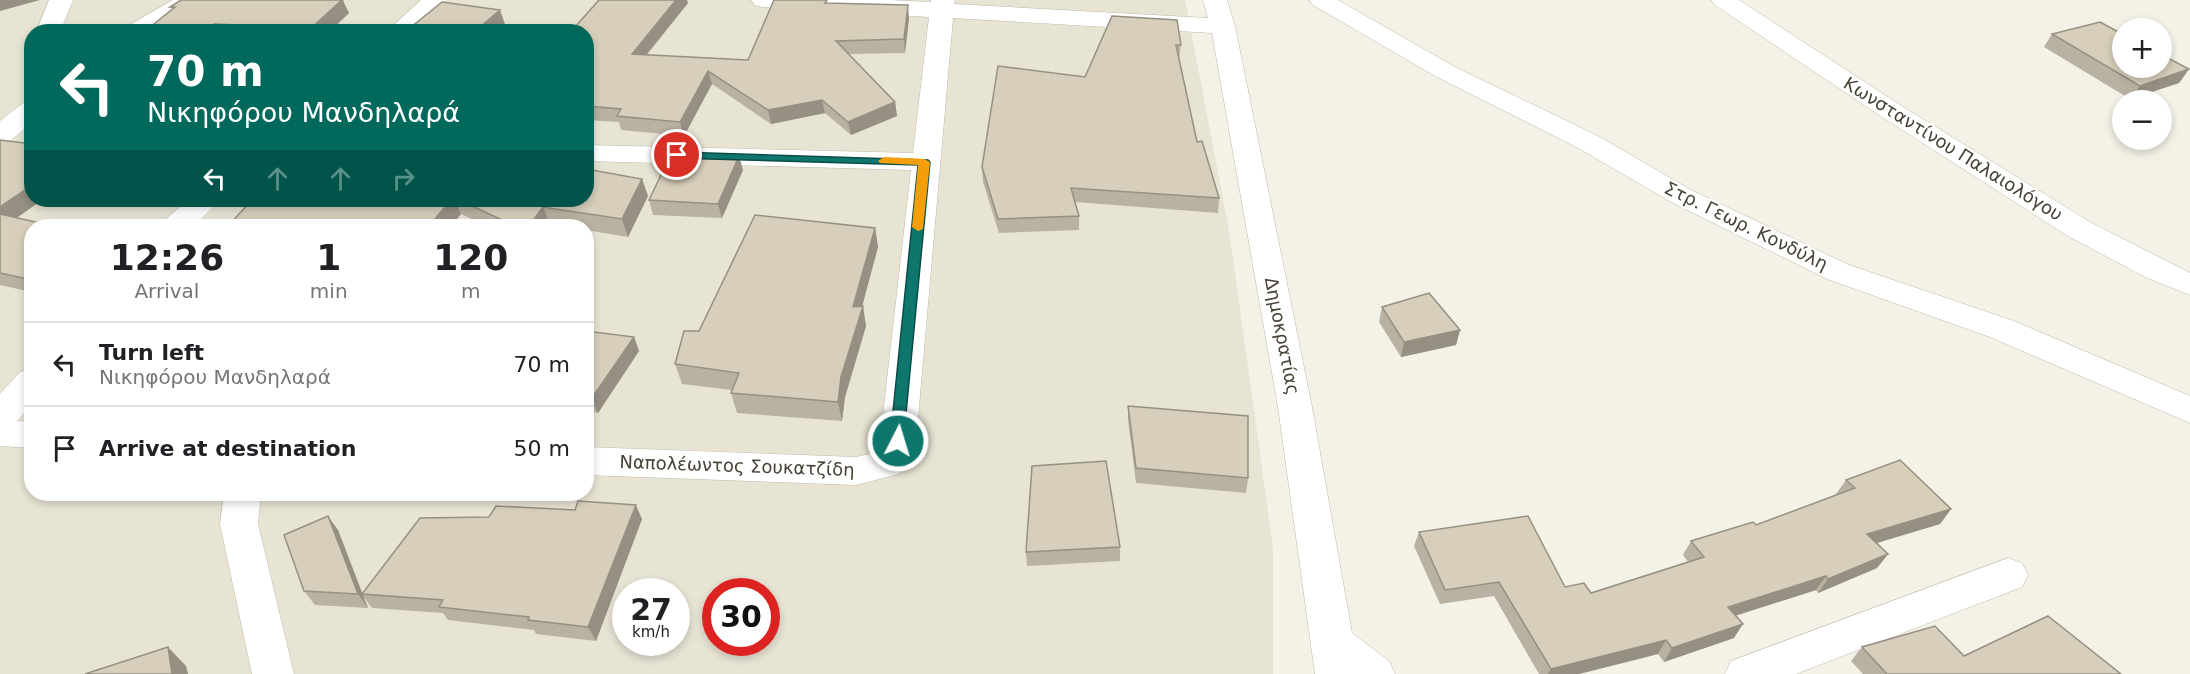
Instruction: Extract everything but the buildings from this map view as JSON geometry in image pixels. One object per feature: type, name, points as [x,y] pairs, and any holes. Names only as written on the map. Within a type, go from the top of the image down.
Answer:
[{"type":"street","points":[[51,24],[61,0]]},
{"type":"street","points":[[149,24],[190,0]]},
{"type":"street","points":[[407,24],[435,0]]},
{"type":"street","points":[[763,0],[1219,13]]},
{"type":"street","name":"Στρ. Γεωρ. Κονδύλη","points":[[1321,0],[1446,72],[1590,143],[1681,196],[1838,272],[2002,329],[2190,410]]},
{"type":"street","name":"Κωνσταντίνου Παλαιολόγου","points":[[1723,0],[1891,111],[2079,229],[2156,270],[2190,285]]},
{"type":"street","name":"Ναπολέωντος Σουκατζίδη","points":[[594,461],[856,471],[886,464],[898,441],[924,162],[942,5]]},
{"type":"street","name":"Δημοκρατίας","points":[[1219,13],[1295,407],[1334,658]]},
{"type":"street","points":[[0,135],[24,116]]},
{"type":"street","points":[[594,153],[924,162]]},
{"type":"street","points":[[185,219],[198,207]]},
{"type":"street","points":[[0,417],[24,390]]},
{"type":"street","points":[[0,433],[24,434]]},
{"type":"street","points":[[241,501],[238,524],[273,674]]},
{"type":"street","points":[[1746,674],[2008,575]]},
{"type":"street","points":[[1334,658],[1374,674]]},
{"type":"shaded area","points":[[0,0],[1185,0],[1229,230],[1273,548],[1273,674],[0,674]]},
{"type":"slow traffic","points":[[884,161],[924,162],[918,227]]},
{"type":"route","points":[[677,155],[924,162],[898,441]]}]
